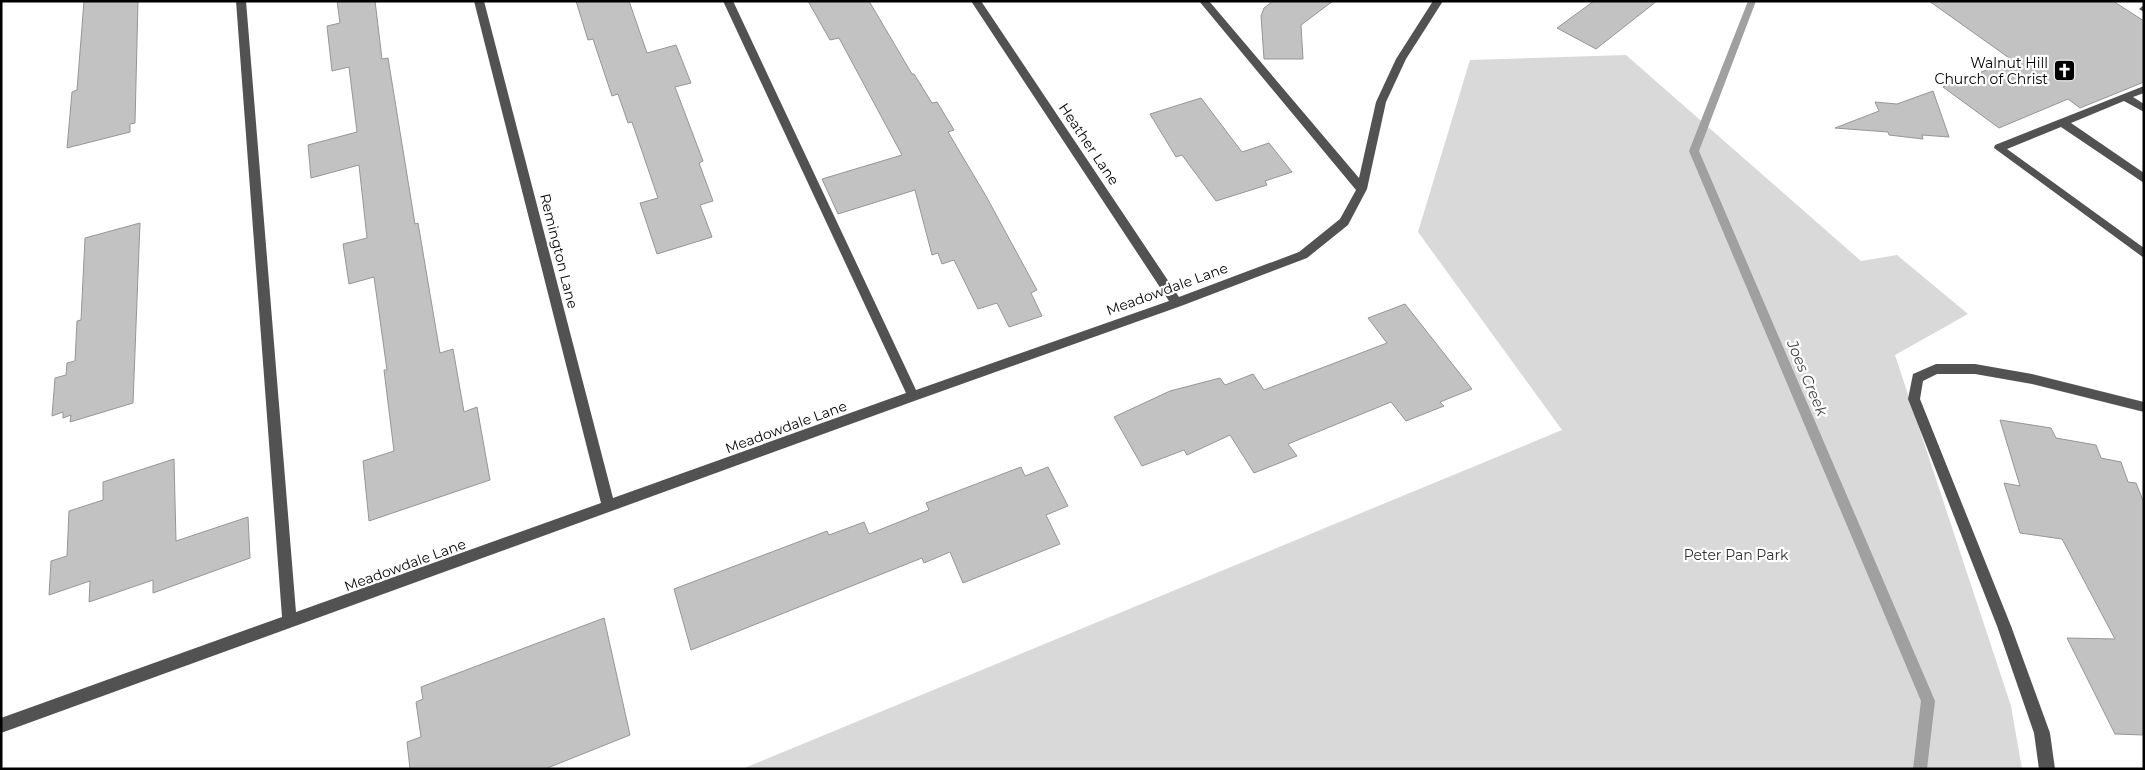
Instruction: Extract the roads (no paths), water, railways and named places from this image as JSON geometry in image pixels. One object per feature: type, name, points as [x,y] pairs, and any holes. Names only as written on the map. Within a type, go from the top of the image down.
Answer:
[{"type":"street","points":[[241,1],[290,622]]},
{"type":"street","name":"Remington Lane","points":[[479,1],[609,507]]},
{"type":"street","points":[[728,1],[913,396]]},
{"type":"street","name":"Heather Lane","points":[[976,1],[1177,303]]},
{"type":"street","points":[[1204,1],[1362,189]]},
{"type":"street","name":"Meadowdale Lane","points":[[1,726],[913,396],[1177,303],[1303,255],[1344,222],[1362,189],[1381,102],[1401,59],[1438,1]]},
{"type":"street","points":[[2144,89],[1999,148],[2144,254]]},
{"type":"street","points":[[2126,97],[2144,109]]},
{"type":"street","points":[[2062,122],[2144,179]]},
{"type":"street","points":[[2047,769],[2042,732],[2007,635],[1914,399],[1917,378],[1936,369],[1975,369],[2032,379],[2144,407]]},
{"type":"waterway","name":"Joes Creek","points":[[1752,1],[1694,151],[1928,701],[1920,769]]},
{"type":"place","name":"Walnut Hill Church of Christ","points":[[2064,71]]},
{"type":"park label","name":"Peter Pan Park","points":[[1736,555]]}]
